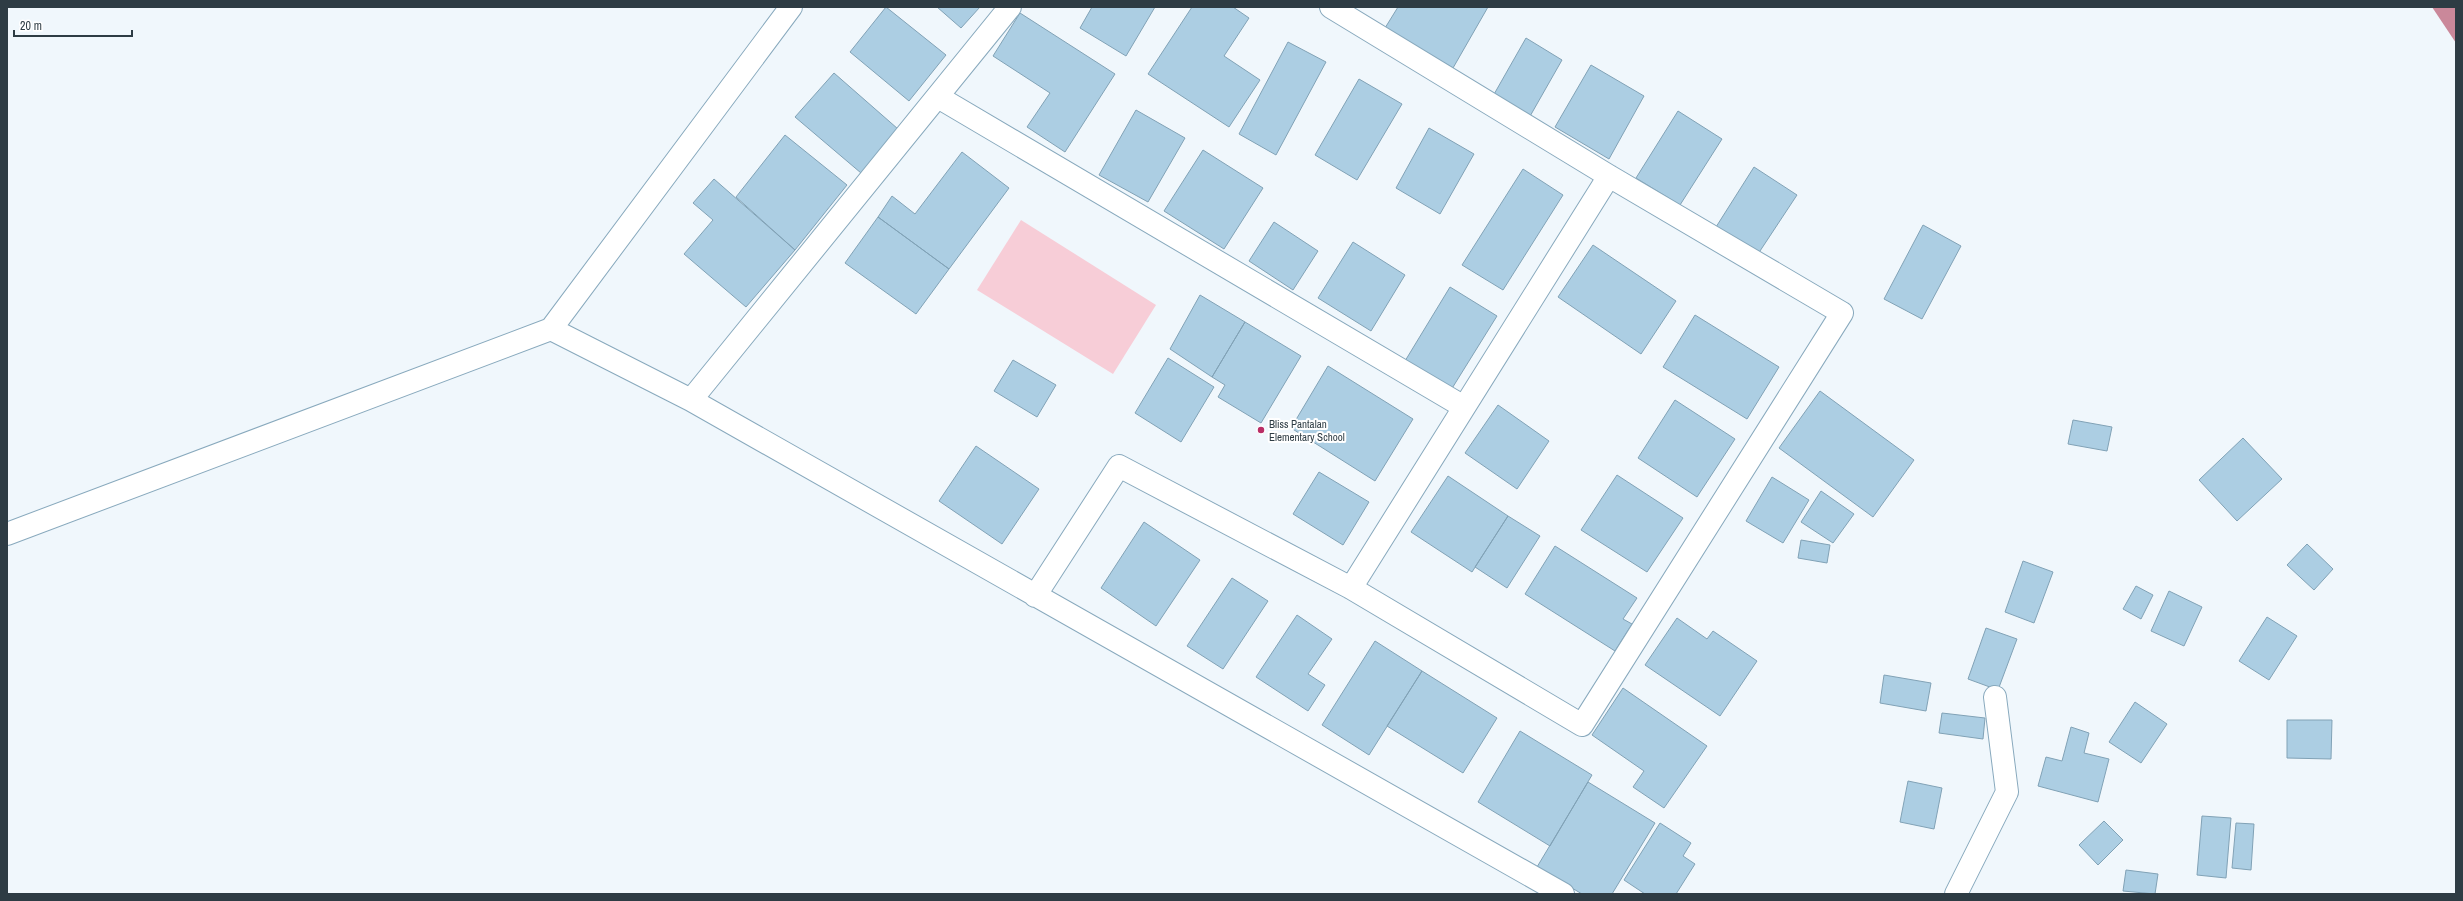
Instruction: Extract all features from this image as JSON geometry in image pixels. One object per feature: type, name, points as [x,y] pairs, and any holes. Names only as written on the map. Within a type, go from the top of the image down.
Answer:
[{"type":"street","points":[[7,534],[550,329],[791,7]]},
{"type":"street","points":[[690,400],[1010,7]]},
{"type":"street","points":[[1035,596],[1119,466],[1351,588],[1582,725],[1842,313],[1609,176],[1331,7]]},
{"type":"street","points":[[938,97],[1464,407]]},
{"type":"street","points":[[1351,588],[1609,176]]},
{"type":"street","points":[[550,329],[690,400],[1563,894]]},
{"type":"street","points":[[1956,894],[2007,792],[1995,697]]},
{"type":"shaded area","points":[[2432,7],[2456,7],[2456,43]]},
{"type":"shaded area","points":[[1021,220],[1156,305],[1113,374],[977,290]]},
{"type":"building","points":[[886,7],[946,55],[909,101],[850,52]]},
{"type":"building","points":[[937,7],[980,7],[961,28]]},
{"type":"building","points":[[1092,7],[1155,7],[1126,56],[1080,28]]},
{"type":"building","points":[[1192,7],[1233,7],[1249,18],[1224,56],[1260,80],[1229,127],[1148,74]]},
{"type":"building","points":[[1398,7],[1488,7],[1453,68],[1385,28]]},
{"type":"building","points":[[1020,13],[1115,74],[1065,152],[1027,127],[1050,93],[993,56]]},
{"type":"building","points":[[1526,38],[1562,60],[1529,118],[1493,96]]},
{"type":"building","points":[[1288,42],[1326,62],[1276,155],[1239,134]]},
{"type":"building","points":[[1591,65],[1644,96],[1609,159],[1555,127]]},
{"type":"building","points":[[834,73],[898,129],[861,173],[795,117]]},
{"type":"building","points":[[1359,79],[1402,104],[1357,180],[1315,155]]},
{"type":"building","points":[[1136,110],[1185,138],[1148,202],[1099,175]]},
{"type":"building","points":[[1678,111],[1722,139],[1680,205],[1636,178]]},
{"type":"building","points":[[1429,128],[1474,154],[1440,214],[1396,188]]},
{"type":"building","points":[[785,135],[847,185],[795,250],[736,197]]},
{"type":"building","points":[[1203,150],[1263,188],[1224,249],[1164,211]]},
{"type":"building","points":[[962,152],[1009,188],[949,269],[878,217],[892,196],[915,214]]},
{"type":"building","points":[[1754,167],[1797,195],[1758,254],[1716,227]]},
{"type":"building","points":[[1523,169],[1563,195],[1503,290],[1462,265]]},
{"type":"building","points":[[714,179],[795,250],[746,307],[684,254],[713,220],[693,203]]},
{"type":"building","points":[[878,217],[949,269],[916,314],[845,263]]},
{"type":"building","points":[[1274,222],[1318,251],[1293,290],[1249,261]]},
{"type":"building","points":[[1923,225],[1961,246],[1922,319],[1884,299]]},
{"type":"building","points":[[1353,242],[1405,275],[1371,331],[1318,298]]},
{"type":"building","points":[[1593,245],[1676,301],[1641,354],[1558,297]]},
{"type":"building","points":[[1450,287],[1497,316],[1451,390],[1405,361]]},
{"type":"building","points":[[1200,295],[1245,322],[1212,377],[1170,349]]},
{"type":"building","points":[[1695,315],[1779,367],[1747,419],[1663,367]]},
{"type":"building","points":[[1245,322],[1301,356],[1261,423],[1218,397],[1225,385],[1212,377]]},
{"type":"building","points":[[1168,358],[1214,387],[1181,442],[1135,413]]},
{"type":"building","points":[[1013,360],[1056,385],[1037,417],[994,391]]},
{"type":"building","points":[[1328,366],[1413,419],[1375,481],[1291,428]]},
{"type":"building","points":[[1820,391],[1914,460],[1873,517],[1779,448]]},
{"type":"building","points":[[1675,400],[1735,439],[1697,497],[1638,458]]},
{"type":"building","points":[[1498,405],[1549,441],[1517,489],[1465,453]]},
{"type":"building","points":[[2073,420],[2112,427],[2107,451],[2068,444]]},
{"type":"building","points":[[2243,438],[2282,479],[2237,521],[2199,480]]},
{"type":"building","points":[[976,446],[1039,489],[1002,544],[939,501]]},
{"type":"building","points":[[1319,472],[1369,502],[1343,545],[1293,514]]},
{"type":"building","points":[[1617,475],[1683,518],[1647,572],[1581,530]]},
{"type":"building","points":[[1448,476],[1508,516],[1472,572],[1411,532]]},
{"type":"building","points":[[1772,477],[1809,500],[1783,543],[1746,521]]},
{"type":"building","points":[[1821,491],[1854,514],[1833,543],[1801,522]]},
{"type":"building","points":[[1508,516],[1540,536],[1507,588],[1475,567]]},
{"type":"building","points":[[1144,522],[1200,560],[1156,626],[1101,588]]},
{"type":"building","points":[[1801,540],[1830,545],[1827,563],[1798,558]]},
{"type":"building","points":[[2307,544],[2333,569],[2314,590],[2287,565]]},
{"type":"building","points":[[1555,546],[1637,598],[1623,619],[1632,624],[1615,651],[1525,594]]},
{"type":"building","points":[[2023,561],[2053,572],[2034,623],[2005,612]]},
{"type":"building","points":[[1232,578],[1268,601],[1223,669],[1187,646]]},
{"type":"building","points":[[2136,586],[2153,595],[2141,619],[2123,609]]},
{"type":"building","points":[[2169,591],[2202,607],[2184,646],[2151,631]]},
{"type":"building","points":[[1297,615],[1332,639],[1308,674],[1325,685],[1308,711],[1256,677]]},
{"type":"building","points":[[2267,617],[2297,636],[2269,680],[2239,661]]},
{"type":"building","points":[[1677,618],[1707,639],[1713,631],[1757,661],[1720,716],[1645,665]]},
{"type":"building","points":[[1986,628],[2017,639],[1998,690],[1968,679]]},
{"type":"building","points":[[1375,641],[1422,671],[1369,755],[1322,725]]},
{"type":"building","points":[[1422,671],[1497,718],[1463,773],[1387,726]]},
{"type":"building","points":[[1884,675],[1931,683],[1926,711],[1880,703]]},
{"type":"building","points":[[1623,688],[1707,746],[1664,808],[1633,787],[1644,771],[1592,735]]},
{"type":"building","points":[[2135,702],[2167,724],[2141,763],[2109,742]]},
{"type":"building","points":[[1942,713],[1985,718],[1983,739],[1939,733]]},
{"type":"building","points":[[2287,720],[2332,720],[2331,759],[2287,758]]},
{"type":"building","points":[[2071,727],[2089,733],[2084,753],[2109,759],[2098,802],[2038,786],[2046,757],[2062,761]]},
{"type":"building","points":[[1520,731],[1592,775],[1550,846],[1478,802]]},
{"type":"building","points":[[1908,781],[1942,788],[1934,829],[1900,822]]},
{"type":"building","points":[[1588,782],[1655,823],[1612,894],[1582,894],[1537,867]]},
{"type":"building","points":[[2202,816],[2231,818],[2226,878],[2197,875]]},
{"type":"building","points":[[2104,821],[2123,840],[2098,865],[2079,845]]},
{"type":"building","points":[[1660,823],[1691,843],[1683,856],[1695,864],[1676,894],[1645,894],[1624,880]]},
{"type":"building","points":[[2236,823],[2254,824],[2251,870],[2232,868]]},
{"type":"building","points":[[2126,870],[2158,874],[2155,894],[2123,891]]},
{"type":"place","name":"Bliss Pantalan Elementary School","points":[[1261,430]]}]
